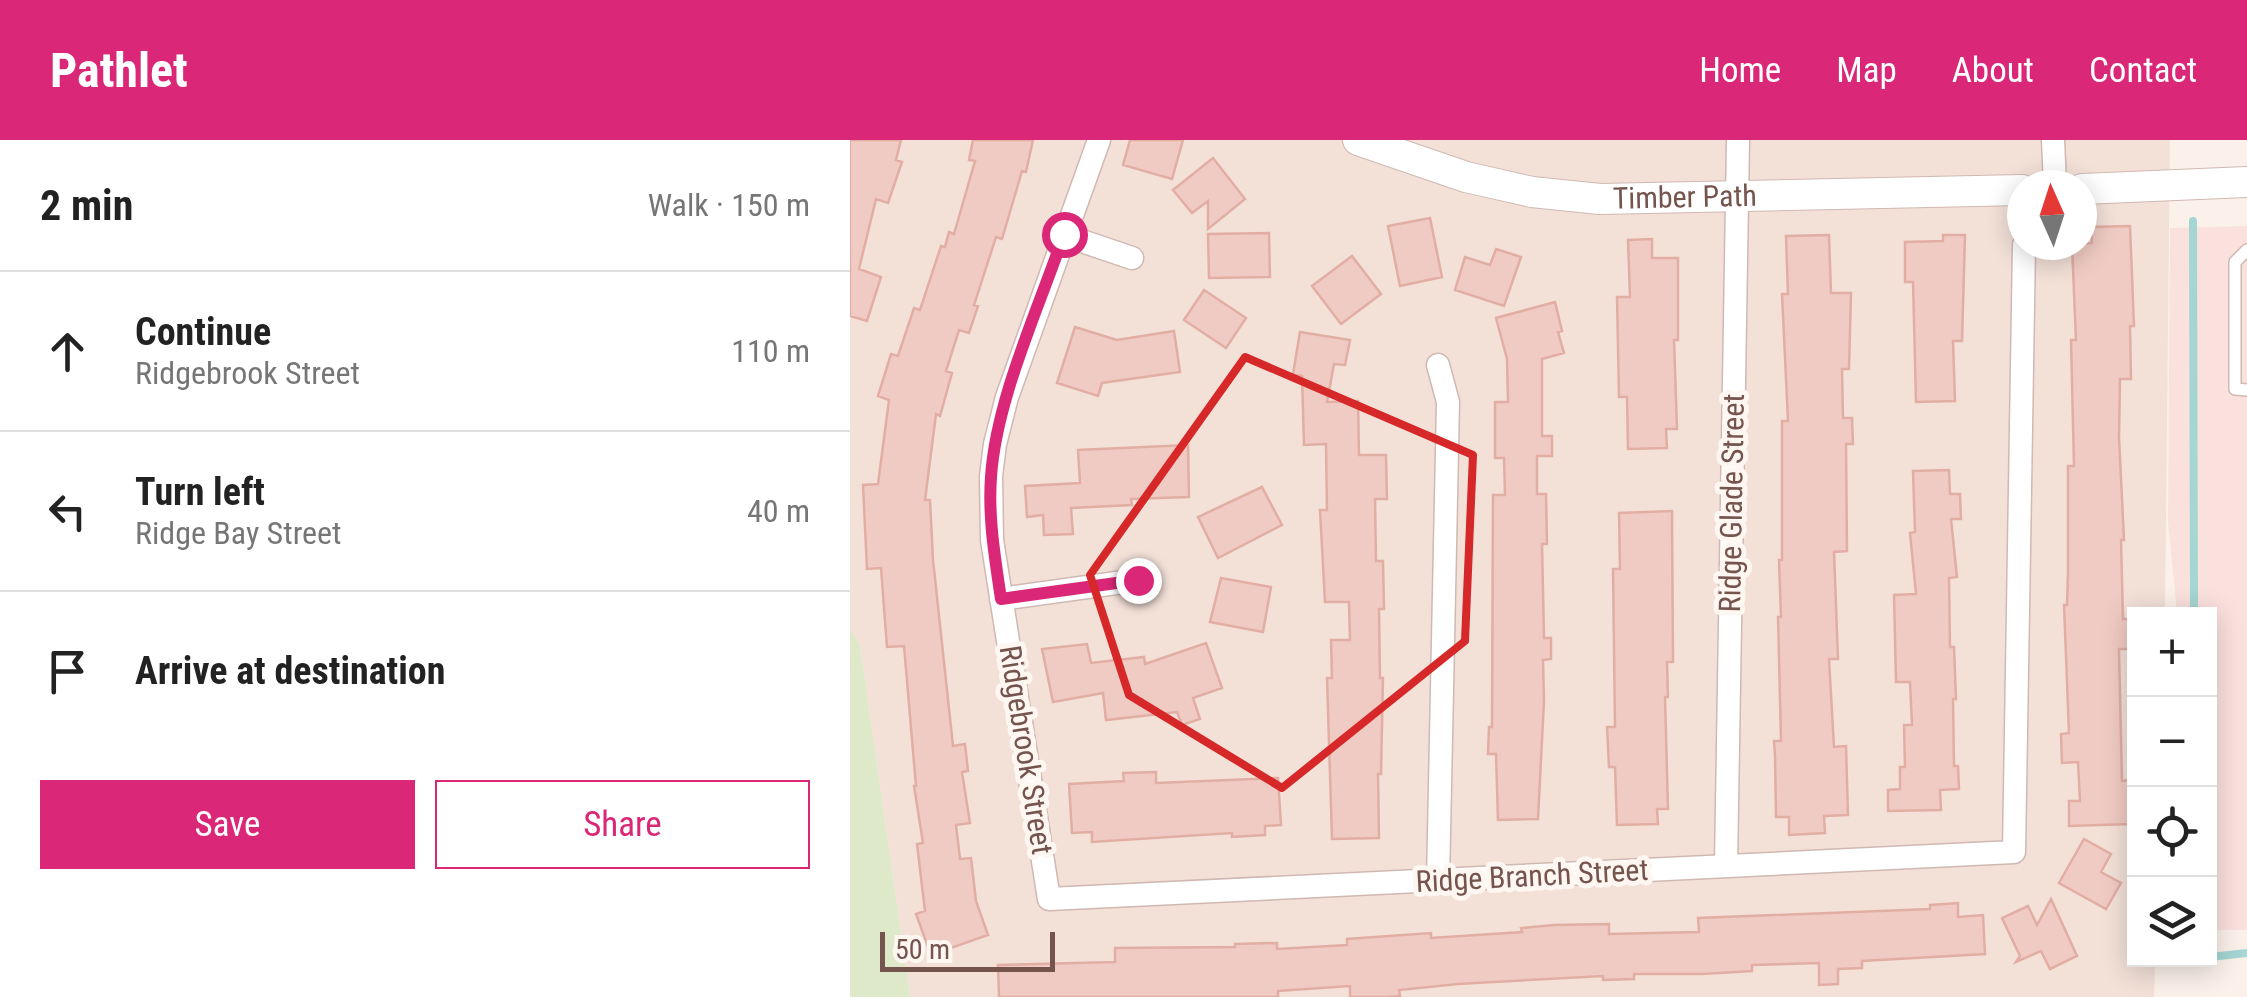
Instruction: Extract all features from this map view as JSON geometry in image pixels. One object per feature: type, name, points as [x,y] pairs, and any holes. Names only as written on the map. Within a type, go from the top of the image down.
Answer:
[{"type":"street","name":"Ridgebrook Street","points":[[1050,899],[990,508],[995,444],[1007,397],[1099,140]]},
{"type":"street","name":"Timber Path","points":[[1358,140],[1406,148],[1466,178],[1532,192],[1600,200],[2007,190]]},
{"type":"street","name":"Ridge Glade Street","points":[[1726,866],[1738,140]]},
{"type":"street","points":[[2053,140],[2054,170]]},
{"type":"street","points":[[2097,187],[2247,182]]},
{"type":"street","points":[[1064,234],[1132,258]]},
{"type":"street","name":"Ridge Branch Street","points":[[1050,899],[2014,852],[2024,260]]},
{"type":"street","points":[[1438,365],[1448,402],[1438,881]]},
{"type":"street","points":[[1001,599],[1138,580]]},
{"type":"lane","points":[[2247,250],[2236,262],[2235,298],[2235,390],[2247,390]]},
{"type":"highlighted area","points":[[1245,357],[1473,455],[1465,641],[1282,788],[1129,695],[1090,575]]},
{"type":"shaded area","points":[[850,140],[2170,140],[2165,607],[2127,607],[2127,967],[2155,967],[2154,997],[910,997],[860,645],[850,630]]},
{"type":"shaded area","points":[[2247,226],[2247,930],[2217,930],[2217,607],[2176,607],[2168,522],[2170,228]]},
{"type":"green space","points":[[850,630],[860,645],[910,997],[850,997]]},
{"type":"building","points":[[850,140],[901,140],[896,160],[902,162],[888,203],[876,199],[859,269],[881,277],[867,321],[850,316]]},
{"type":"building","points":[[973,140],[1033,140],[1002,239],[996,237],[969,333],[959,330],[946,371],[952,373],[940,416],[936,414],[925,500],[930,500],[953,746],[965,744],[968,771],[962,772],[970,823],[956,825],[960,859],[971,858],[976,901],[988,935],[931,955],[916,914],[925,911],[917,844],[923,843],[914,786],[904,646],[887,647],[881,568],[867,569],[863,485],[878,484],[889,400],[878,396],[891,354],[898,356],[914,308],[920,310],[941,246],[945,247],[949,232],[954,234],[975,161],[969,160]]},
{"type":"building","points":[[1130,140],[1183,140],[1172,179],[1123,165]]},
{"type":"building","points":[[1213,158],[1245,199],[1208,229],[1208,201],[1192,213],[1173,190]]},
{"type":"building","points":[[1430,218],[1442,277],[1400,286],[1388,226]]},
{"type":"building","points":[[2130,226],[2134,326],[2130,326],[2131,379],[2120,379],[2119,437],[2127,649],[2119,649],[2122,781],[2127,780],[2127,824],[2069,826],[2069,801],[2080,801],[2078,762],[2062,763],[2061,734],[2069,733],[2064,605],[2068,572],[2068,466],[2074,466],[2073,260],[2097,260],[2097,227]]},
{"type":"building","points":[[1269,233],[1270,277],[1209,278],[1208,234]]},
{"type":"building","points":[[1829,235],[1831,293],[1851,293],[1849,369],[1842,369],[1843,418],[1852,418],[1853,444],[1846,444],[1847,551],[1834,552],[1838,659],[1829,659],[1834,747],[1846,746],[1848,815],[1824,816],[1825,833],[1789,835],[1789,817],[1776,817],[1774,741],[1781,741],[1778,617],[1782,421],[1788,421],[1782,294],[1788,294],[1786,236]]},
{"type":"building","points":[[1943,235],[1965,235],[1962,341],[1953,341],[1955,401],[1916,402],[1913,282],[1905,282],[1905,242],[1943,241]]},
{"type":"building","points":[[1652,239],[1652,258],[1678,258],[1678,340],[1674,340],[1677,429],[1666,429],[1667,448],[1628,449],[1627,397],[1619,397],[1617,297],[1630,297],[1628,240]]},
{"type":"building","points":[[1496,249],[1521,257],[1504,306],[1455,290],[1465,257],[1490,265]]},
{"type":"building","points":[[1352,256],[1381,294],[1341,324],[1312,286]]},
{"type":"building","points":[[1204,290],[1246,318],[1226,348],[1184,320]]},
{"type":"building","points":[[1555,302],[1564,353],[1542,359],[1542,436],[1552,436],[1552,456],[1537,456],[1537,494],[1546,494],[1547,544],[1542,544],[1544,638],[1551,638],[1551,659],[1543,660],[1538,819],[1498,820],[1496,754],[1488,754],[1492,727],[1493,495],[1505,495],[1504,458],[1495,458],[1495,402],[1508,402],[1507,359],[1496,318]]},
{"type":"building","points":[[1075,327],[1117,340],[1174,331],[1180,372],[1102,383],[1098,396],[1057,383]]},
{"type":"building","points":[[1300,332],[1350,340],[1345,365],[1334,364],[1327,402],[1358,401],[1359,455],[1386,455],[1387,499],[1375,499],[1376,561],[1383,561],[1384,609],[1379,609],[1383,678],[1379,838],[1332,839],[1327,678],[1332,678],[1331,640],[1350,640],[1349,602],[1325,602],[1320,510],[1327,510],[1326,444],[1304,445],[1302,376],[1293,374]]},
{"type":"building","points":[[1188,445],[1189,497],[1131,499],[1132,505],[1071,508],[1073,534],[1044,535],[1043,515],[1027,517],[1025,486],[1080,483],[1078,450]]},
{"type":"building","points":[[1949,470],[1950,494],[1960,494],[1961,519],[1951,519],[1957,577],[1949,578],[1956,699],[1954,766],[1958,766],[1959,789],[1940,790],[1941,810],[1888,811],[1888,790],[1900,789],[1900,767],[1905,767],[1904,725],[1912,725],[1910,682],[1896,682],[1894,595],[1916,594],[1910,533],[1915,532],[1913,471]]},
{"type":"building","points":[[1262,487],[1282,525],[1218,558],[1198,517]]},
{"type":"building","points":[[1672,511],[1673,662],[1667,662],[1665,697],[1668,809],[1657,809],[1658,824],[1617,825],[1615,767],[1609,767],[1607,727],[1615,727],[1613,569],[1620,569],[1619,513]]},
{"type":"building","points":[[1221,578],[1271,587],[1263,632],[1210,622]]},
{"type":"building","points":[[1206,643],[1222,688],[1193,698],[1200,719],[1182,725],[1177,712],[1106,720],[1103,693],[1053,702],[1042,649],[1087,644],[1091,663],[1144,657],[1145,664]]},
{"type":"building","points":[[1156,772],[1156,783],[1278,778],[1281,825],[1265,826],[1265,835],[1232,837],[1232,833],[1092,842],[1092,832],[1072,833],[1069,784],[1124,781],[1123,773]]},
{"type":"building","points":[[2084,839],[2111,854],[2101,872],[2121,883],[2106,909],[2059,883]]},
{"type":"building","points":[[2051,899],[2077,956],[2050,969],[2041,951],[2016,962],[2020,956],[2002,918],[2028,906],[2037,925]]},
{"type":"building","points":[[1958,903],[1958,917],[1983,915],[1985,954],[1862,961],[1862,968],[1838,969],[1838,984],[1819,985],[1819,963],[1752,965],[1752,971],[1702,974],[1634,974],[1634,979],[1603,980],[1603,976],[1458,984],[1399,990],[1400,996],[1386,997],[1350,997],[1350,986],[1278,991],[1278,997],[999,997],[998,965],[1115,962],[1115,948],[1277,943],[1277,949],[1347,945],[1347,939],[1431,933],[1431,938],[1522,932],[1521,928],[1554,925],[1609,924],[1609,934],[1699,932],[1698,918],[1930,909],[1930,905]]},
{"type":"waterway","points":[[2193,221],[2194,607]]},
{"type":"waterway","points":[[2217,956],[2247,953]]},
{"type":"route","points":[[1064,234],[1007,397],[995,444],[990,508],[1001,599],[1138,580]]}]
